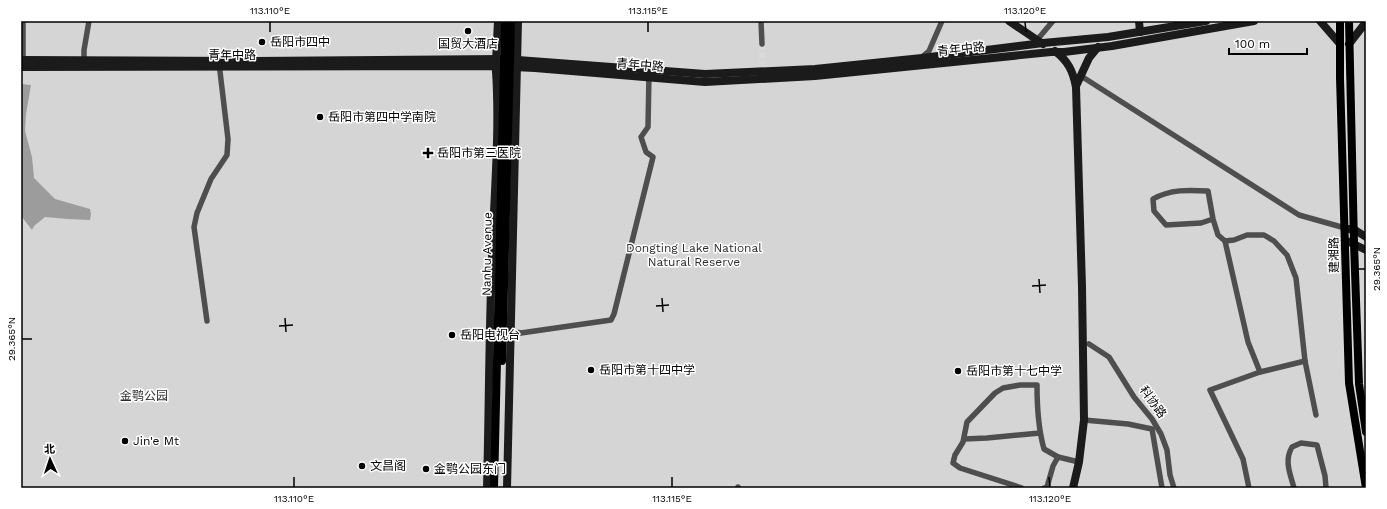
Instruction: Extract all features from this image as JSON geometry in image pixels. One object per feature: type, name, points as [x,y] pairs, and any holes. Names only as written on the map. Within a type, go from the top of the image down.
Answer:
[{"type":"main road","points":[[498,21],[505,64],[510,332],[507,488]]},
{"type":"main road","name":"Nanhu Avenue","points":[[500,488],[505,21]]},
{"type":"main road","name":"Nanhu Avenue","points":[[494,488],[505,64],[511,21]]},
{"type":"main road","points":[[487,488],[489,327],[497,89],[518,21]]},
{"type":"main road","points":[[1009,21],[1065,59],[1074,77],[1076,87],[1084,420],[1079,462],[1073,488]]},
{"type":"main road","points":[[1140,21],[1140,32]]},
{"type":"main road","name":"青年中路","points":[[22,62],[505,64],[649,74],[705,74],[815,69],[922,58],[1040,41],[1108,37],[1206,21]]},
{"type":"main road","name":"青年中路","points":[[649,74],[705,82],[816,76],[1098,47],[1254,21]]},
{"type":"main road","points":[[1320,21],[1340,44]]},
{"type":"main road","name":"建湘路","points":[[1340,21],[1349,383],[1366,488]]},
{"type":"main road","name":"建湘路","points":[[1349,21],[1359,384],[1366,432]]},
{"type":"main road","points":[[1349,44],[1366,22]]},
{"type":"main road","points":[[1076,87],[1089,58],[1098,47]]},
{"type":"main road","name":"青年中路","points":[[22,62],[84,60],[219,64]]},
{"type":"main road","points":[[1345,228],[1354,230],[1366,237]]},
{"type":"main road","points":[[1346,240],[1366,250]]},
{"type":"street","points":[[22,62],[23,21]]},
{"type":"street","points":[[84,60],[84,50],[90,21]]},
{"type":"street","points":[[761,21],[762,44]]},
{"type":"street","points":[[922,58],[929,51],[942,21]]},
{"type":"street","points":[[1040,41],[1053,21]]},
{"type":"street","points":[[207,321],[194,227],[197,213],[211,179],[227,154],[228,139],[219,64]]},
{"type":"street","points":[[510,332],[521,333],[611,320],[614,314],[653,157],[646,152],[641,137],[648,127],[649,74]]},
{"type":"street","points":[[1081,76],[1299,215],[1345,228]]},
{"type":"street","points":[[1213,219],[1201,223],[1166,225],[1154,211],[1153,200],[1162,194],[1183,190],[1208,191],[1218,236],[1225,241],[1248,342],[1260,372]]},
{"type":"street","points":[[1225,241],[1234,240],[1247,235],[1264,235],[1274,241],[1288,255],[1296,278],[1305,361],[1316,414]]},
{"type":"street","name":"科协路","points":[[1089,344],[1109,357],[1134,397],[1152,419],[1161,434],[1167,450],[1170,475],[1174,488]]},
{"type":"street","points":[[1250,488],[1243,459],[1210,390],[1260,372],[1305,361]]},
{"type":"street","points":[[1022,488],[960,468],[953,463],[955,455],[964,438],[967,422],[995,393],[1003,388],[1020,385],[1037,385],[1040,433],[1044,449],[1058,457],[1079,462]]},
{"type":"street","points":[[1084,420],[1128,424],[1152,429],[1162,488]]},
{"type":"street","points":[[964,438],[987,438],[1040,433]]},
{"type":"street","points":[[1294,488],[1287,464],[1288,453],[1292,446],[1301,443],[1316,445],[1325,476],[1326,488]]},
{"type":"street","points":[[1044,488],[1047,487],[1053,466],[1058,457]]},
{"type":"green space","name":"Dongting Lake National Natural Reserve","points":[[21,21],[1366,21],[1366,488],[21,488]]},
{"type":"shaded area","points":[[21,84],[31,85],[26,114],[25,131],[32,157],[34,178],[55,199],[90,209],[90,220],[45,217],[34,226],[32,230],[22,217]]},
{"type":"tunnel","points":[[762,44],[762,71]]},
{"type":"place","name":"国贸大酒店","points":[[468,31]]},
{"type":"place","name":"岳阳市四中","points":[[262,42]]},
{"type":"place","name":"岳阳市第四中学南院","points":[[320,117]]},
{"type":"place","name":"岳阳市第三医院","points":[[428,153]]},
{"type":"place","name":"岳阳电视台","points":[[452,335]]},
{"type":"place","name":"岳阳市第十四中学","points":[[591,370]]},
{"type":"place","name":"岳阳市第十七中学","points":[[958,371]]},
{"type":"place","name":"Jin'e Mt","points":[[125,441]]},
{"type":"place","name":"文昌阁","points":[[362,466]]},
{"type":"place","name":"金鹗公园东门","points":[[426,469]]},
{"type":"park label","name":"金鹗公园","points":[[144,396]]}]
